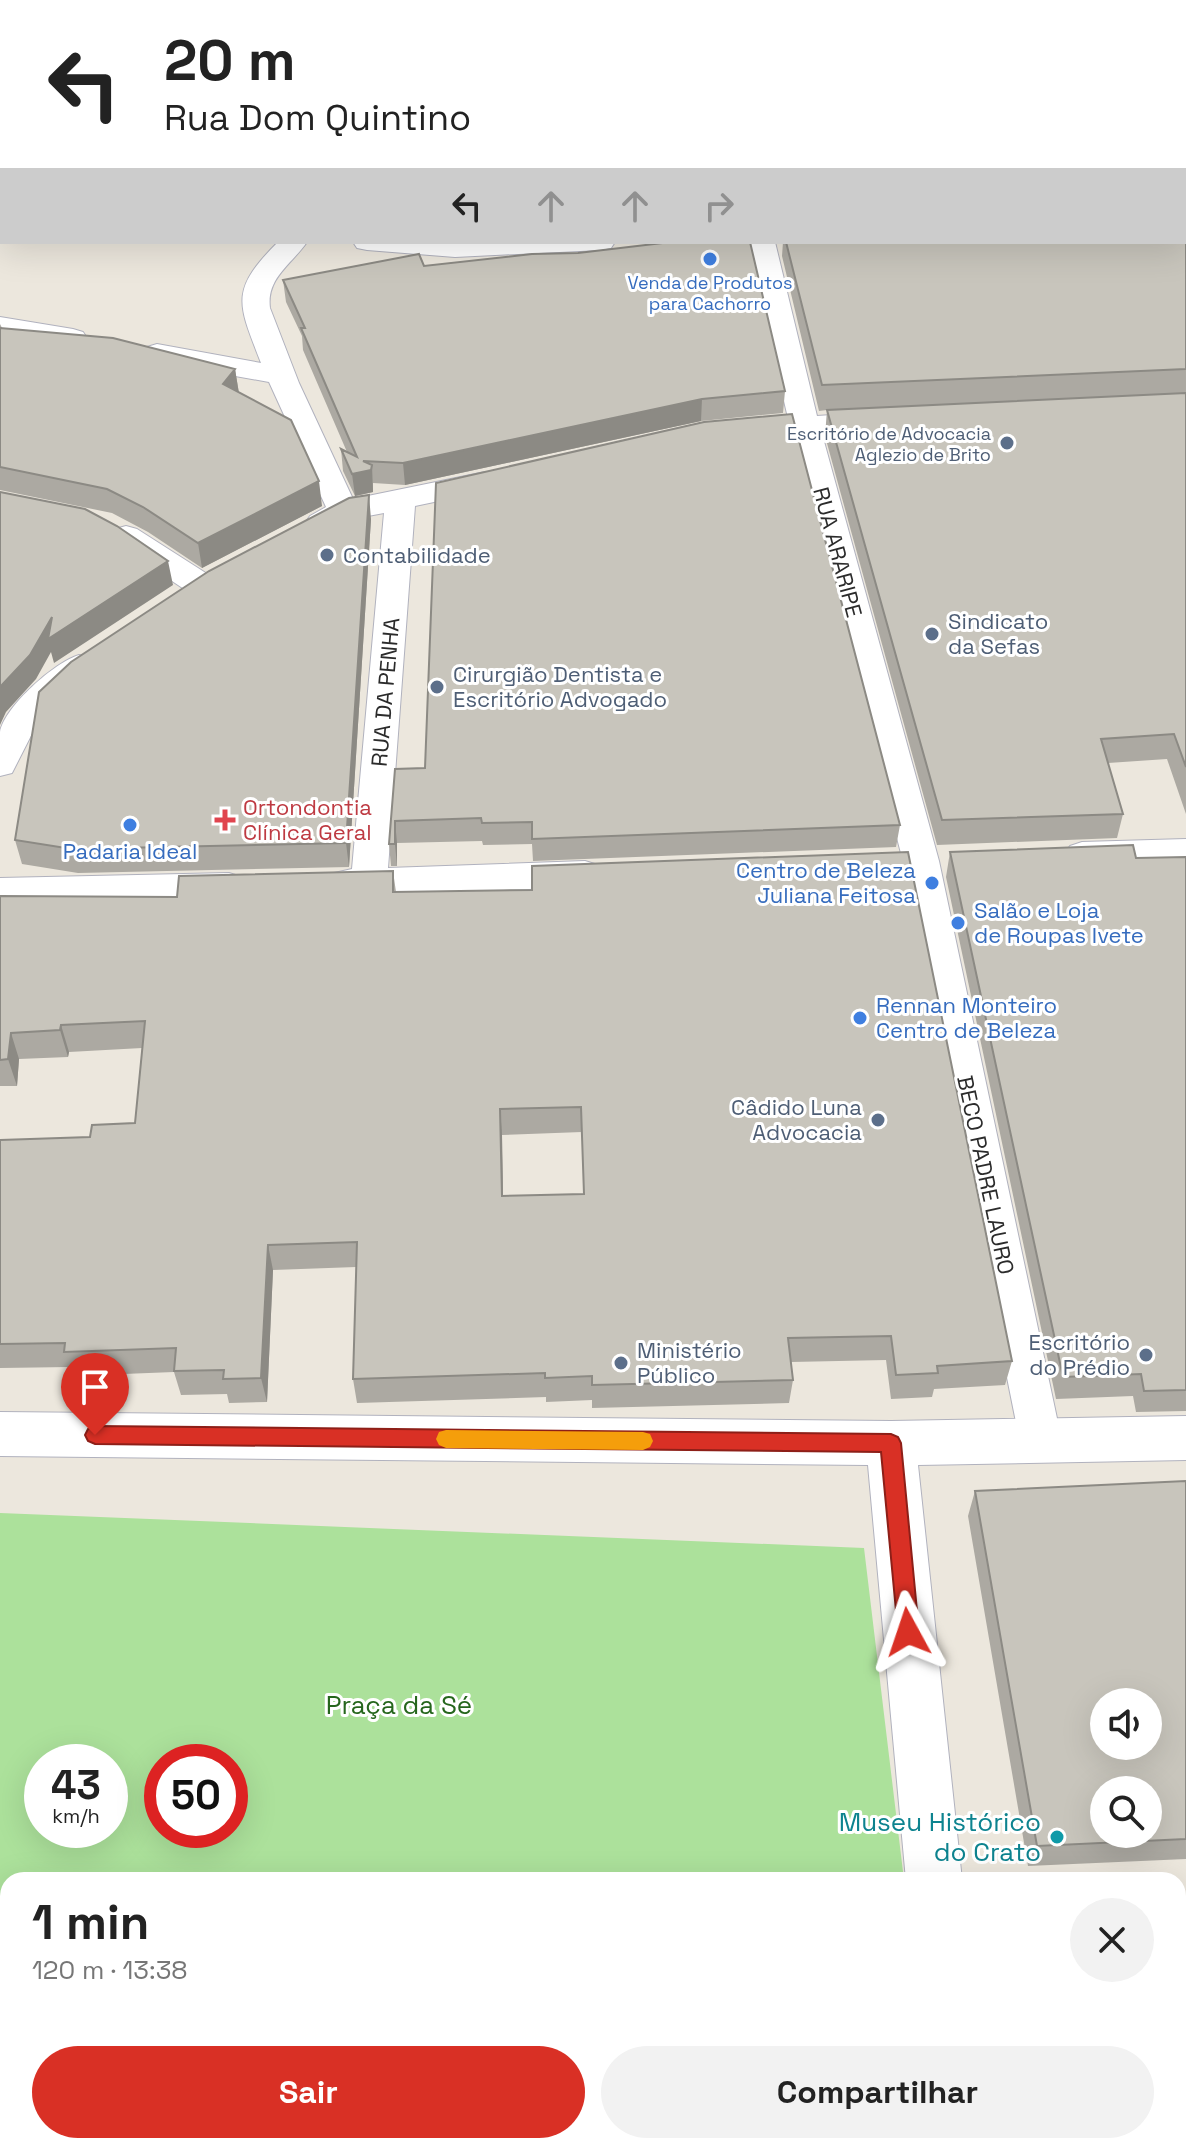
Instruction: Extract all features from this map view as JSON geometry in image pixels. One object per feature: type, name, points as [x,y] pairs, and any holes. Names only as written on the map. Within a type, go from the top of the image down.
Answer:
[{"type":"main road","points":[[0,1434],[891,1443],[1186,1438]]},
{"type":"main road","points":[[891,1443],[933,1872]]},
{"type":"street","points":[[291,244],[272,264],[255,298],[281,375],[343,511]]},
{"type":"street","points":[[383,244],[430,250],[492,251],[577,244]]},
{"type":"street","name":"RUA ARARIPE","points":[[761,244],[804,424],[921,861]]},
{"type":"street","points":[[0,326],[94,342]]},
{"type":"street","points":[[125,347],[281,375]]},
{"type":"street","points":[[716,432],[899,419]]},
{"type":"street","points":[[291,538],[343,511],[506,477]]},
{"type":"street","name":"RUA DA PENHA","points":[[369,883],[400,501]]},
{"type":"street","points":[[100,523],[135,541],[201,586]]},
{"type":"street","points":[[0,764],[27,711],[63,676],[101,651]]},
{"type":"street","points":[[1046,857],[1186,852]]},
{"type":"street","name":"BECO PADRE LAURO","points":[[921,861],[1041,1442]]},
{"type":"street","points":[[308,884],[621,873]]},
{"type":"street","points":[[0,891],[261,885]]},
{"type":"green space","name":"Praça da Sé","points":[[0,1513],[864,1548],[903,1872],[0,1872]]},
{"type":"building","points":[[654,244],[750,244],[785,391],[702,399],[403,463],[363,461],[372,465],[371,470],[352,474],[341,449],[357,457],[283,280],[419,254],[424,266],[532,254],[578,253]]},
{"type":"building","points":[[787,244],[1186,244],[1186,369],[822,385]]},
{"type":"building","points":[[0,328],[113,338],[235,369],[223,384],[291,420],[319,481],[198,543],[143,507],[107,489],[0,467]]},
{"type":"building","points":[[1186,393],[1186,767],[1174,734],[1101,739],[1123,814],[942,820],[827,410]]},
{"type":"building","points":[[792,414],[900,825],[532,839],[532,822],[482,823],[481,818],[395,821],[395,844],[389,844],[395,769],[425,768],[436,483],[704,422]]},
{"type":"building","points":[[0,492],[85,509],[117,526],[168,561],[48,639],[52,617],[30,655],[0,687]]},
{"type":"building","points":[[369,495],[346,843],[72,849],[15,840],[39,692],[71,662],[209,571],[349,498]]},
{"type":"building","points":[[1133,845],[1136,858],[1186,857],[1186,1390],[1144,1391],[1141,1374],[1063,1377],[950,852]]},
{"type":"building","points":[[908,852],[1012,1361],[937,1366],[938,1373],[896,1375],[891,1336],[788,1338],[793,1380],[592,1385],[592,1376],[545,1378],[545,1373],[353,1379],[357,1242],[268,1245],[261,1378],[223,1379],[224,1370],[174,1371],[176,1348],[64,1352],[65,1343],[0,1344],[0,1140],[90,1137],[92,1125],[135,1123],[145,1021],[61,1025],[60,1030],[11,1033],[8,1059],[0,1060],[0,896],[177,897],[179,876],[393,871],[393,892],[532,890],[532,866]],"holes":[[[581,1107],[584,1194],[502,1196],[500,1109]]]},
{"type":"building","points":[[1186,1481],[1186,1839],[1162,1840],[1162,1776],[1090,1776],[1090,1844],[1037,1846],[975,1491]]},
{"type":"slow traffic","points":[[446,1439],[643,1441]]},
{"type":"place","name":"Venda de Produtos para Cachorro","points":[[710,259]]},
{"type":"place","name":"Escritório de Advocacia Aglezio de Brito","points":[[1007,443]]},
{"type":"place","name":"Contabilidade","points":[[327,555]]},
{"type":"place","name":"Sindicato da Sefas","points":[[932,634]]},
{"type":"place","name":"Cirurgião Dentista e Escritório Advogado","points":[[437,687]]},
{"type":"place","name":"Ortondontia Clínica Geral","points":[[225,820]]},
{"type":"place","name":"Padaria Ideal","points":[[130,825]]},
{"type":"place","name":"Centro de Beleza Juliana Feitosa","points":[[932,883]]},
{"type":"place","name":"Salão e Loja de Roupas Ivete","points":[[958,923]]},
{"type":"place","name":"Rennan Monteiro Centro de Beleza","points":[[860,1018]]},
{"type":"place","name":"Câdido Luna Advocacia","points":[[878,1120]]},
{"type":"place","name":"Escritório do Prédio","points":[[1146,1355]]},
{"type":"place","name":"Ministério Público","points":[[621,1363]]},
{"type":"place","name":"Museu Histórico do Crato","points":[[1057,1837]]},
{"type":"route","points":[[95,1435],[891,1443],[908,1632]]}]
